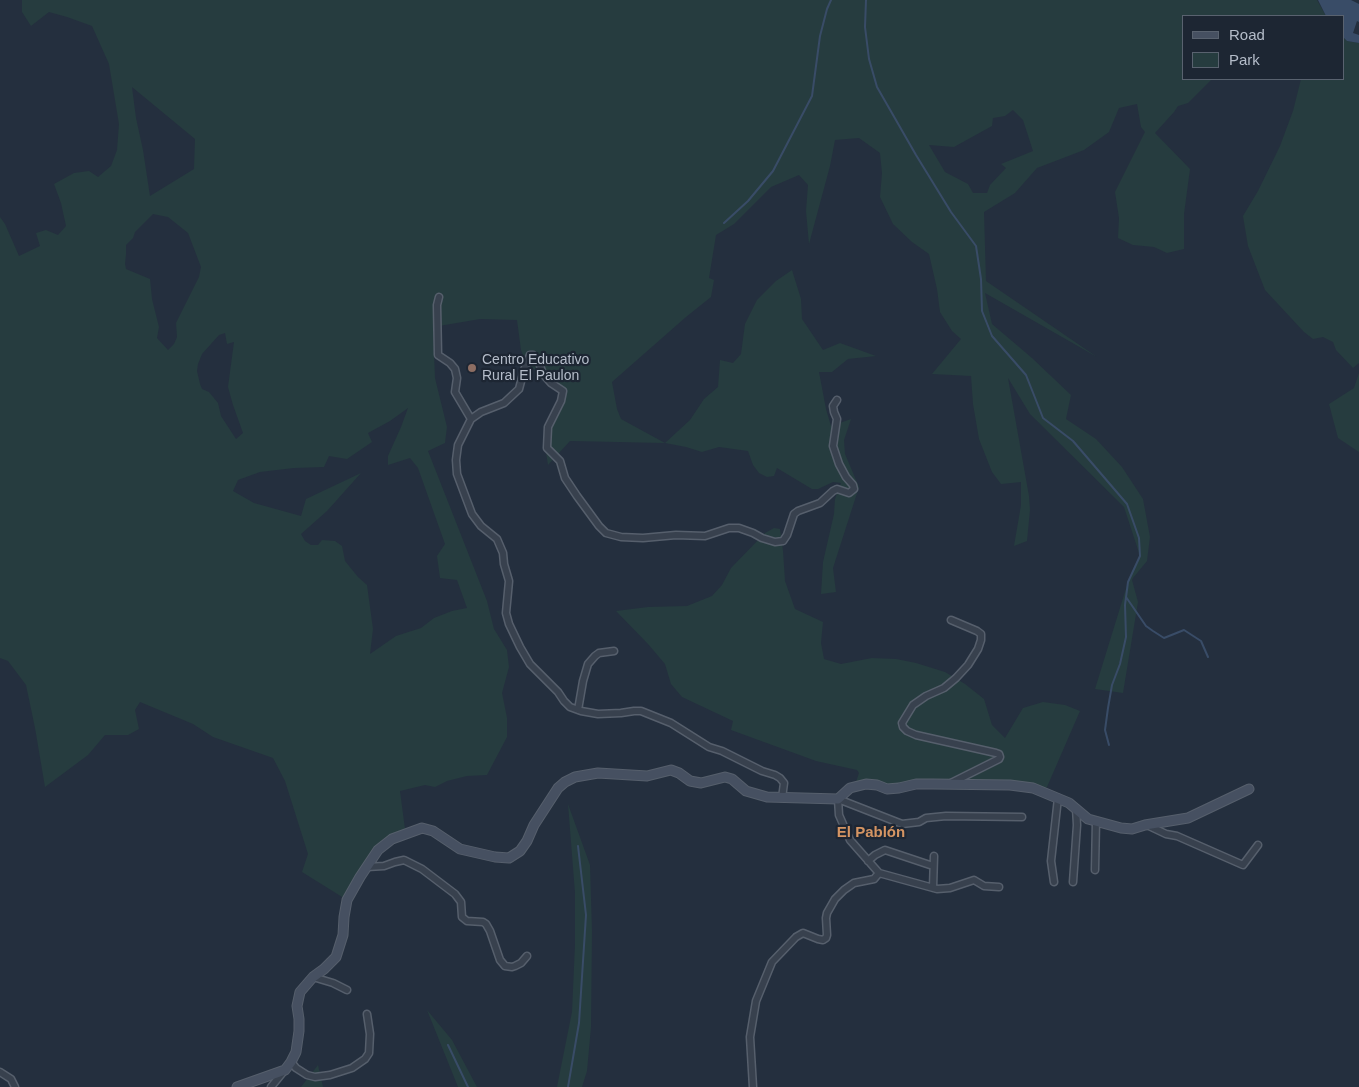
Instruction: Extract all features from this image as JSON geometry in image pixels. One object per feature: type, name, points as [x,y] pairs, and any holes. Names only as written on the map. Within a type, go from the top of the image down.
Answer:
[{"type":"street","points":[[439,298],[437,305],[438,355],[455,369],[457,378],[455,392],[471,419]]},
{"type":"street","points":[[782,798],[784,783],[780,778],[722,751],[709,747],[681,728],[650,714],[634,710],[621,713],[598,714],[570,707],[530,664],[509,624],[506,613],[509,581],[500,544],[497,539],[481,526],[472,514],[457,474],[458,444],[471,419],[481,412],[504,403],[519,389],[530,355],[538,360],[543,374],[551,383],[563,391],[562,401],[548,427],[547,448],[560,462],[565,478],[577,496],[606,533],[621,537],[643,538],[676,535],[705,536],[729,528],[739,528],[775,542],[783,541],[794,514],[798,511],[820,503],[837,489],[849,493],[854,489],[854,485],[846,477],[839,464],[832,446],[837,419],[833,406],[837,400]]},
{"type":"street","points":[[950,784],[1000,757],[999,754],[916,735],[903,727],[902,723],[914,705],[926,696],[944,688],[956,678],[968,665],[978,649],[981,634],[951,620]]},
{"type":"street","points":[[578,710],[588,664],[599,653],[614,651]]},
{"type":"street","points":[[271,1087],[291,1062],[296,1052],[299,1031],[297,1006],[300,992],[338,954],[343,935],[347,900],[353,889],[378,850],[392,839],[422,828],[433,831],[460,850],[509,858],[520,851],[558,788],[565,782],[575,777],[598,773],[647,776],[671,770],[690,781],[701,783],[725,777],[732,779],[746,791],[767,797],[838,799],[902,824],[919,822],[926,818],[946,816],[1022,817]]},
{"type":"street","points":[[838,799],[850,788],[866,784],[877,785],[887,789],[916,784],[1010,784],[1033,788],[1058,798],[1076,808],[1088,819],[1120,828],[1132,829],[1188,818],[1249,789]]},
{"type":"street","points":[[1054,882],[1051,861],[1058,798]]},
{"type":"street","points":[[838,799],[839,816],[850,840],[879,873],[933,888],[945,889],[974,880],[984,886],[999,887]]},
{"type":"street","points":[[1073,882],[1077,825],[1076,808]]},
{"type":"street","points":[[1095,870],[1096,821]]},
{"type":"street","points":[[1146,825],[1166,834],[1177,836],[1243,866],[1258,845]]},
{"type":"street","points":[[868,861],[885,850],[934,866]]},
{"type":"street","points":[[933,888],[934,856]]},
{"type":"street","points":[[367,867],[384,866],[404,860],[422,868],[455,894],[461,902],[462,917],[467,921],[483,922],[486,924],[500,960],[505,966],[515,966],[521,963],[527,956]]},
{"type":"street","points":[[753,1087],[750,1037],[756,1001],[772,962],[796,936],[803,933],[822,940],[826,938],[827,913],[836,899],[854,883],[874,879],[879,873]]},
{"type":"street","points":[[313,977],[333,983],[347,990]]},
{"type":"street","points":[[291,1062],[296,1068],[307,1075],[315,1077],[330,1075],[352,1068],[365,1059],[369,1053],[370,1034],[367,1014]]},
{"type":"street","points":[[237,1087],[285,1070]]},
{"type":"street","points":[[0,1072],[11,1079],[15,1087]]},
{"type":"green space","points":[[22,0],[1317,0],[1325,15],[1182,15],[1182,80],[1211,80],[1188,103],[1178,106],[1155,133],[1190,169],[1184,214],[1184,249],[1167,253],[1154,247],[1133,245],[1118,238],[1119,218],[1115,192],[1145,132],[1141,127],[1137,104],[1119,108],[1109,132],[1084,150],[1037,168],[1015,193],[984,212],[986,281],[1097,357],[985,293],[992,324],[1071,395],[1066,419],[1096,439],[1122,467],[1143,499],[1150,537],[1147,561],[1132,580],[1138,602],[1123,693],[1095,689],[1128,582],[1140,556],[1124,507],[1030,414],[1008,378],[1030,510],[1027,541],[1014,546],[1021,505],[1021,482],[1001,484],[992,472],[979,439],[973,404],[971,376],[932,374],[961,339],[952,331],[940,312],[929,254],[912,242],[893,224],[880,197],[882,173],[880,153],[859,138],[835,140],[809,244],[806,211],[808,185],[799,175],[771,187],[734,224],[716,235],[709,278],[714,280],[711,297],[612,382],[617,409],[621,419],[665,443],[570,441],[548,465],[545,446],[545,425],[558,399],[559,390],[549,385],[525,360],[521,350],[517,320],[480,319],[433,327],[435,378],[447,427],[445,443],[428,451],[487,601],[494,629],[507,650],[509,667],[502,693],[507,718],[507,737],[487,775],[467,776],[447,781],[435,787],[425,785],[400,791],[405,829],[391,838],[347,900],[302,872],[308,854],[285,781],[273,758],[213,737],[193,724],[140,702],[135,710],[139,729],[128,735],[105,735],[88,755],[45,787],[26,685],[8,661],[0,658],[0,217],[19,256],[40,246],[36,233],[46,230],[58,235],[66,226],[61,203],[54,184],[74,173],[89,171],[98,177],[111,166],[117,150],[119,124],[109,64],[92,26],[49,12],[31,26],[22,12]],"holes":[[[132,87],[195,139],[194,169],[150,196]],[[1013,110],[1023,120],[1033,151],[1001,164],[1006,168],[990,185],[987,193],[973,193],[968,184],[945,172],[929,145],[954,147],[992,126],[993,118],[1005,116]],[[153,214],[168,217],[188,233],[201,267],[199,277],[176,323],[177,337],[174,344],[168,350],[157,338],[159,327],[152,299],[150,279],[126,269],[125,264],[126,245],[133,238],[135,232]],[[225,333],[227,344],[234,342],[228,387],[243,433],[236,439],[221,416],[218,403],[209,392],[202,389],[197,371],[202,354],[219,335]],[[408,408],[388,456],[388,465],[410,458],[418,468],[445,544],[437,556],[440,578],[457,580],[467,608],[434,618],[421,628],[396,636],[370,654],[373,629],[367,585],[345,561],[342,546],[335,541],[322,540],[318,545],[311,545],[305,541],[301,534],[327,511],[361,473],[306,499],[301,516],[254,503],[233,491],[238,480],[260,472],[324,467],[329,456],[347,459],[372,442],[368,433]]]},
{"type":"green space","points":[[1344,38],[1347,41],[1359,43],[1359,363],[1353,368],[1336,350],[1333,342],[1323,337],[1313,339],[1304,332],[1265,290],[1248,246],[1243,216],[1258,191],[1280,146],[1293,111],[1301,80],[1344,80]]},
{"type":"green space","points":[[792,270],[801,299],[802,319],[823,350],[840,343],[876,356],[848,359],[832,372],[819,372],[831,426],[851,419],[844,440],[845,454],[859,487],[833,568],[836,592],[821,594],[823,562],[834,514],[835,499],[841,483],[833,482],[818,489],[812,489],[777,468],[774,476],[767,477],[759,473],[753,465],[748,451],[719,447],[702,452],[665,443],[690,420],[704,399],[718,387],[720,360],[733,363],[741,354],[745,324],[757,300],[776,281]]},
{"type":"green space","points":[[1359,373],[1359,452],[1338,438],[1329,404],[1354,388]]},
{"type":"green space","points":[[774,528],[780,529],[785,581],[795,609],[823,622],[821,643],[824,659],[841,664],[872,658],[896,659],[945,672],[965,684],[984,699],[992,725],[1005,738],[1023,708],[1043,702],[1065,705],[1080,711],[1047,787],[1040,792],[1020,789],[855,785],[859,773],[857,770],[816,761],[731,730],[733,721],[682,697],[671,684],[665,664],[616,611],[648,607],[687,606],[712,596],[722,585],[731,568],[765,533]]},
{"type":"green space","points":[[568,804],[590,865],[592,931],[591,1027],[587,1071],[582,1087],[557,1087],[572,1012],[575,944],[575,893]]},
{"type":"green space","points":[[427,1010],[452,1040],[477,1087],[458,1087]]},
{"type":"green space","points":[[318,1065],[323,1087],[301,1087]]},
{"type":"water","points":[[1318,0],[1351,0],[1359,4],[1359,22],[1357,21],[1353,33],[1359,35],[1359,43],[1347,41],[1344,38],[1344,15],[1326,15]]},
{"type":"waterway","points":[[724,223],[748,201],[773,171],[812,96],[820,36],[831,0]]},
{"type":"waterway","points":[[866,0],[865,27],[869,59],[877,87],[951,212],[976,246],[981,279],[982,311],[992,336],[1026,375],[1043,418],[1073,441],[1127,504],[1139,538],[1140,556],[1128,582],[1125,605],[1126,637],[1120,664],[1112,685],[1108,708],[1105,730],[1109,745]]},
{"type":"waterway","points":[[1126,597],[1146,626],[1164,638],[1184,630],[1201,641],[1208,657]]},
{"type":"waterway","points":[[568,1087],[579,1023],[586,915],[578,846]]},
{"type":"waterway","points":[[448,1045],[468,1087]]},
{"type":"place","name":"Centro Educativo Rural El Paulon","points":[[472,368]]},
{"type":"district","name":"El Pablón","points":[[871,833]]}]
